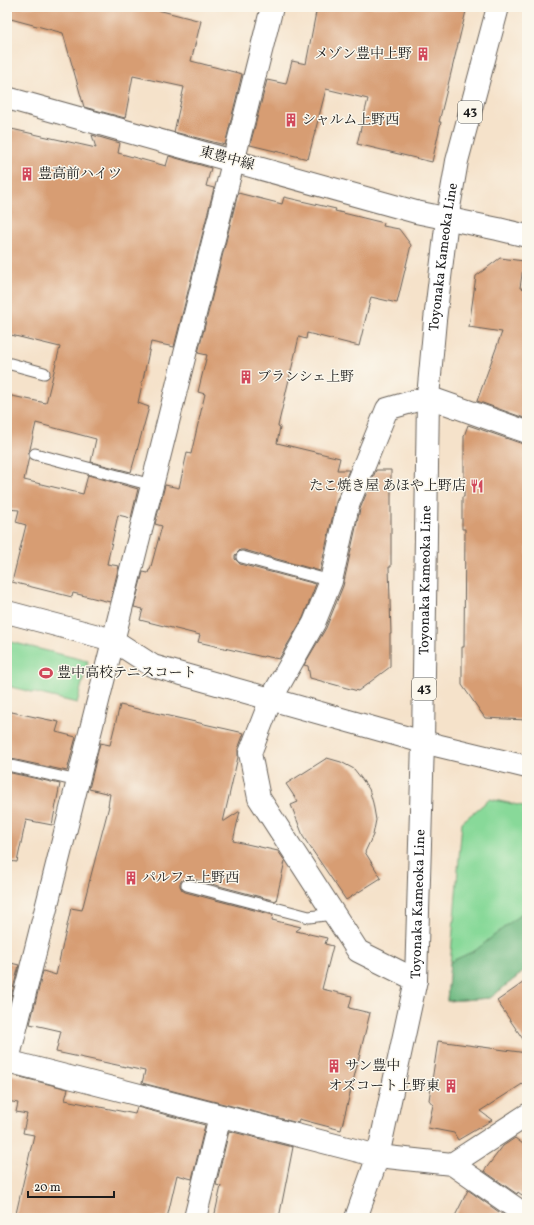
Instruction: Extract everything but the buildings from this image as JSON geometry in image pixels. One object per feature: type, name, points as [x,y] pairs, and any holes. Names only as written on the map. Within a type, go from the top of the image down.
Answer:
[{"type":"street","points":[[272,7],[7,1062],[378,1156],[452,1164],[527,1216]]},
{"type":"street","name":"Toyonaka Kameoka Line","points":[[356,1218],[378,1156],[416,980],[423,742],[428,397],[435,320],[447,219],[457,161],[498,7]]},
{"type":"street","name":"東豊中線","points":[[7,98],[416,212],[527,236]]},
{"type":"street","points":[[416,980],[358,951],[259,798],[250,754],[271,699],[314,623],[331,581],[348,505],[387,409],[428,397],[527,432]]},
{"type":"street","points":[[7,612],[113,640],[153,666],[423,742],[527,767]]},
{"type":"street","points":[[195,1218],[220,1116]]},
{"type":"street","points":[[452,1164],[527,1116]]},
{"type":"lane","points":[[7,363],[44,373]]},
{"type":"lane","points":[[34,454],[152,485]]},
{"type":"lane","points":[[242,557],[331,581]]},
{"type":"lane","points":[[7,765],[78,781]]},
{"type":"lane","points":[[187,885],[309,917],[333,914]]},
{"type":"green space","name":"豊中高校テニスコート","points":[[7,641],[88,661],[77,703],[7,686]]},
{"type":"green space","points":[[490,799],[527,807],[527,969],[490,998],[447,1001],[462,822]]},
{"type":"green space","points":[[527,909],[527,969],[490,998],[447,1001],[450,962],[476,950]]},
{"type":"place","name":"メゾン豊中上野","points":[[423,54]]},
{"type":"place","name":"シャルム上野西","points":[[291,120]]},
{"type":"place","name":"豊高前ハイツ","points":[[27,174]]},
{"type":"place","name":"ブランシェ上野","points":[[246,377]]},
{"type":"place","name":"たこ焼き屋 あほや上野店","points":[[477,486]]},
{"type":"place","name":"豊中高校テニスコート","points":[[46,673]]},
{"type":"place","name":"パルフェ上野西","points":[[131,878]]},
{"type":"place","name":"サン豊中","points":[[334,1066]]},
{"type":"place","name":"オズコート上野東","points":[[451,1086]]}]
